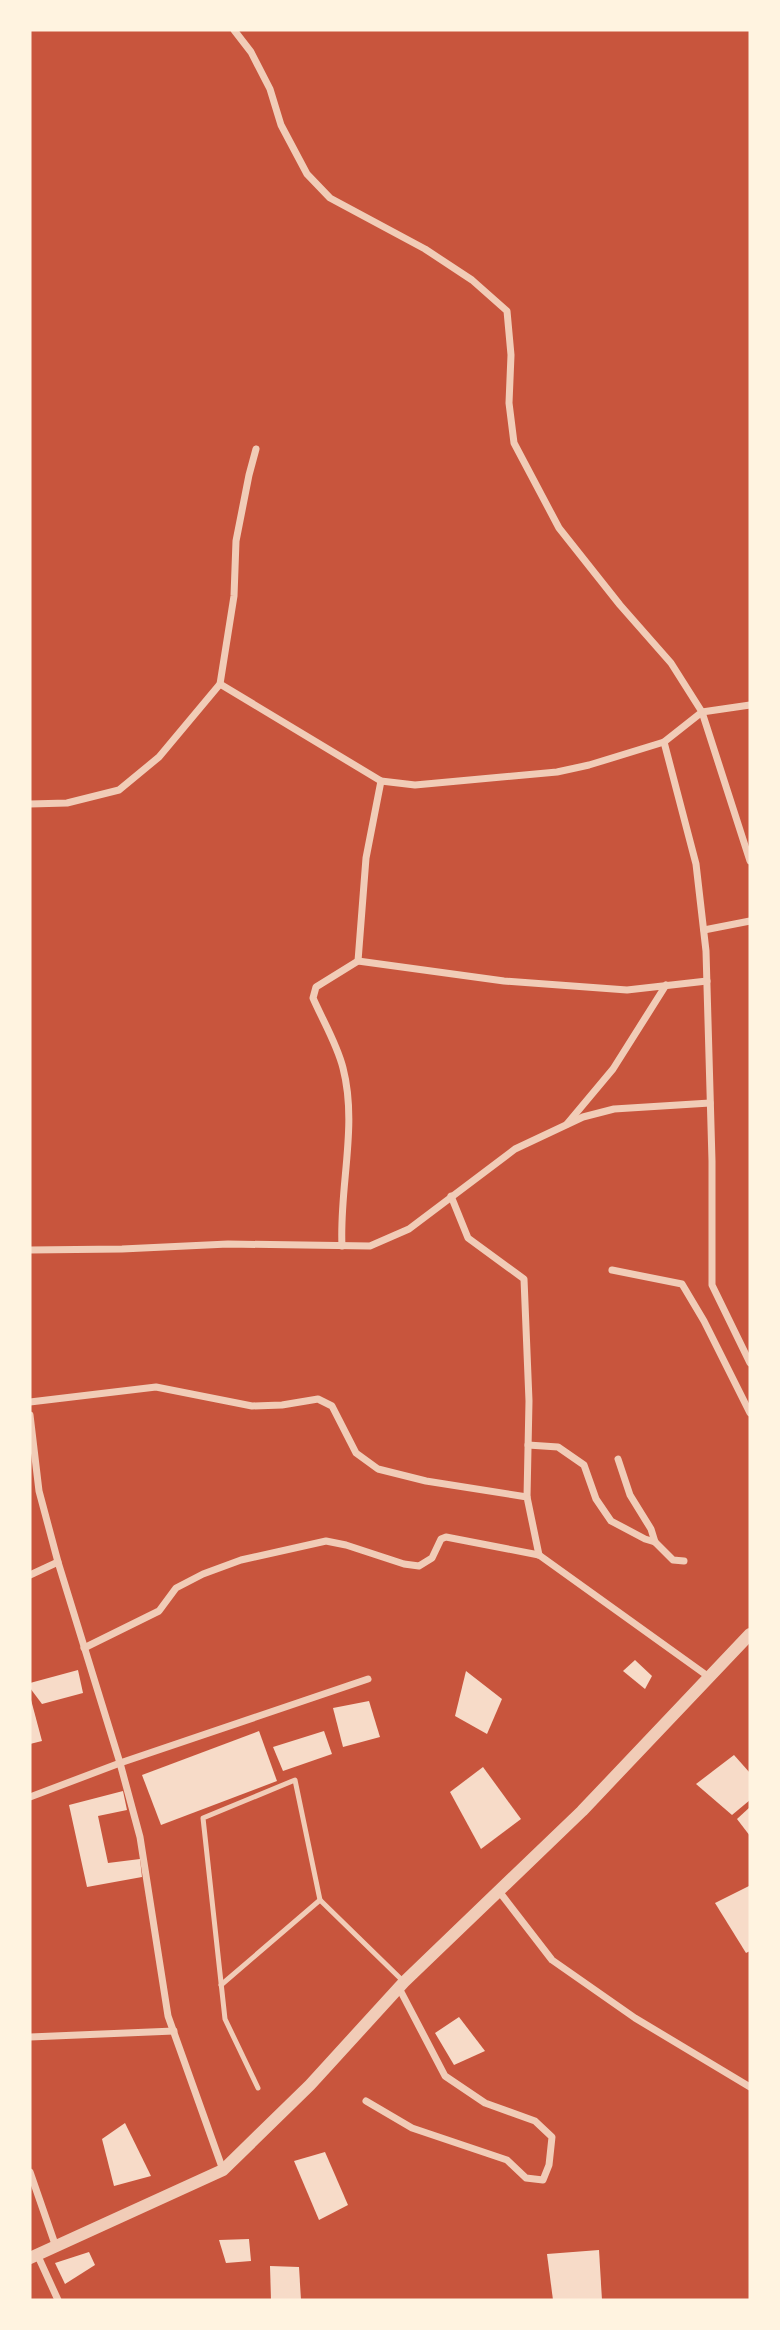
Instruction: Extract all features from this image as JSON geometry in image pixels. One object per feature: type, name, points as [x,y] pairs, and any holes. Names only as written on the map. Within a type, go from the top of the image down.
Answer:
[{"type":"street","points":[[234,30],[251,52],[270,89],[281,125],[307,174],[330,198],[425,249],[472,280],[507,311],[511,355],[509,403],[514,443],[559,528],[620,605],[671,663],[702,712],[750,861]]},
{"type":"street","points":[[30,804],[67,803],[119,790],[159,757],[220,684],[234,596],[236,541],[256,449]]},
{"type":"street","points":[[220,684],[381,781],[415,785],[557,772],[589,765],[664,742],[702,712],[750,705]]},
{"type":"street","points":[[664,742],[696,864],[704,930],[710,1102],[712,1284],[750,1363]]},
{"type":"street","points":[[358,961],[366,858],[381,781]]},
{"type":"street","points":[[704,930],[750,921]]},
{"type":"street","points":[[342,1246],[349,1117],[343,1068],[313,998],[316,987],[358,961],[504,981],[628,990],[707,981]]},
{"type":"street","points":[[564,1127],[613,1069],[666,985]]},
{"type":"street","points":[[30,1250],[228,1244],[370,1246],[409,1228],[515,1149],[583,1117],[614,1109],[710,1102]]},
{"type":"street","points":[[451,1196],[468,1238],[524,1279],[529,1401],[527,1497],[540,1555]]},
{"type":"street","points":[[612,1270],[682,1284],[704,1321],[750,1413]]},
{"type":"street","points":[[30,1402],[156,1387],[252,1406],[282,1405],[318,1399],[332,1406],[356,1453],[378,1469],[426,1481],[527,1497]]},
{"type":"street","points":[[30,1415],[39,1491],[140,1838],[168,2016],[223,2170]]},
{"type":"street","points":[[528,1445],[558,1447],[584,1465],[596,1499],[611,1521],[655,1542]]},
{"type":"street","points":[[618,1459],[630,1495],[651,1529],[655,1542],[673,1560],[684,1561]]},
{"type":"street","points":[[84,1648],[159,1611],[176,1588],[203,1574],[241,1560],[326,1541],[419,1566],[432,1558],[441,1539],[446,1537],[540,1555],[709,1677]]},
{"type":"street","points":[[30,1574],[58,1562]]},
{"type":"street","points":[[58,2300],[34,2256],[223,2170],[310,2085],[402,1985],[582,1811],[750,1634]]},
{"type":"street","points":[[30,1797],[120,1763],[368,1679]]},
{"type":"street","points":[[498,1890],[552,1960],[635,2018],[750,2087]]},
{"type":"street","points":[[366,2101],[412,2128],[507,2160],[526,2178],[543,2180],[549,2165],[552,2137],[534,2121],[485,2103],[445,2076],[402,1985]]},
{"type":"street","points":[[30,2036],[174,2031]]},
{"type":"street","points":[[30,2172],[56,2247]]},
{"type":"lane","points":[[258,2088],[225,2019],[203,1818],[295,1780],[320,1900],[402,1985]]},
{"type":"lane","points":[[222,1985],[320,1900]]},
{"type":"building","points":[[635,1660],[652,1676],[645,1689],[623,1671]]},
{"type":"building","points":[[78,1670],[83,1693],[42,1704],[30,1688],[30,1683]]},
{"type":"building","points":[[466,1671],[502,1699],[487,1734],[455,1716]]},
{"type":"building","points":[[30,1696],[42,1741],[30,1744]]},
{"type":"building","points":[[369,1701],[380,1737],[343,1747],[333,1708]]},
{"type":"building","points":[[259,1731],[277,1781],[161,1825],[142,1775]]},
{"type":"building","points":[[324,1731],[332,1754],[283,1771],[273,1747]]},
{"type":"building","points":[[734,1755],[750,1773],[750,1800],[732,1815],[696,1784]]},
{"type":"building","points":[[483,1767],[521,1819],[481,1849],[450,1792]]},
{"type":"building","points":[[123,1791],[127,1810],[98,1816],[108,1863],[140,1859],[142,1877],[87,1887],[69,1805]]},
{"type":"building","points":[[750,1807],[750,1836],[737,1819]]},
{"type":"building","points":[[749,1886],[750,1951],[746,1953],[715,1903]]},
{"type":"building","points":[[459,2017],[485,2051],[454,2065],[435,2033]]},
{"type":"building","points":[[125,2123],[151,2176],[114,2186],[102,2139]]},
{"type":"building","points":[[325,2152],[348,2205],[319,2220],[294,2161]]},
{"type":"building","points":[[249,2239],[251,2261],[226,2263],[219,2240]]},
{"type":"building","points":[[599,2250],[602,2300],[553,2300],[547,2254]]},
{"type":"building","points":[[89,2252],[95,2265],[65,2284],[55,2263]]},
{"type":"building","points":[[270,2266],[299,2267],[301,2300],[271,2300]]}]
